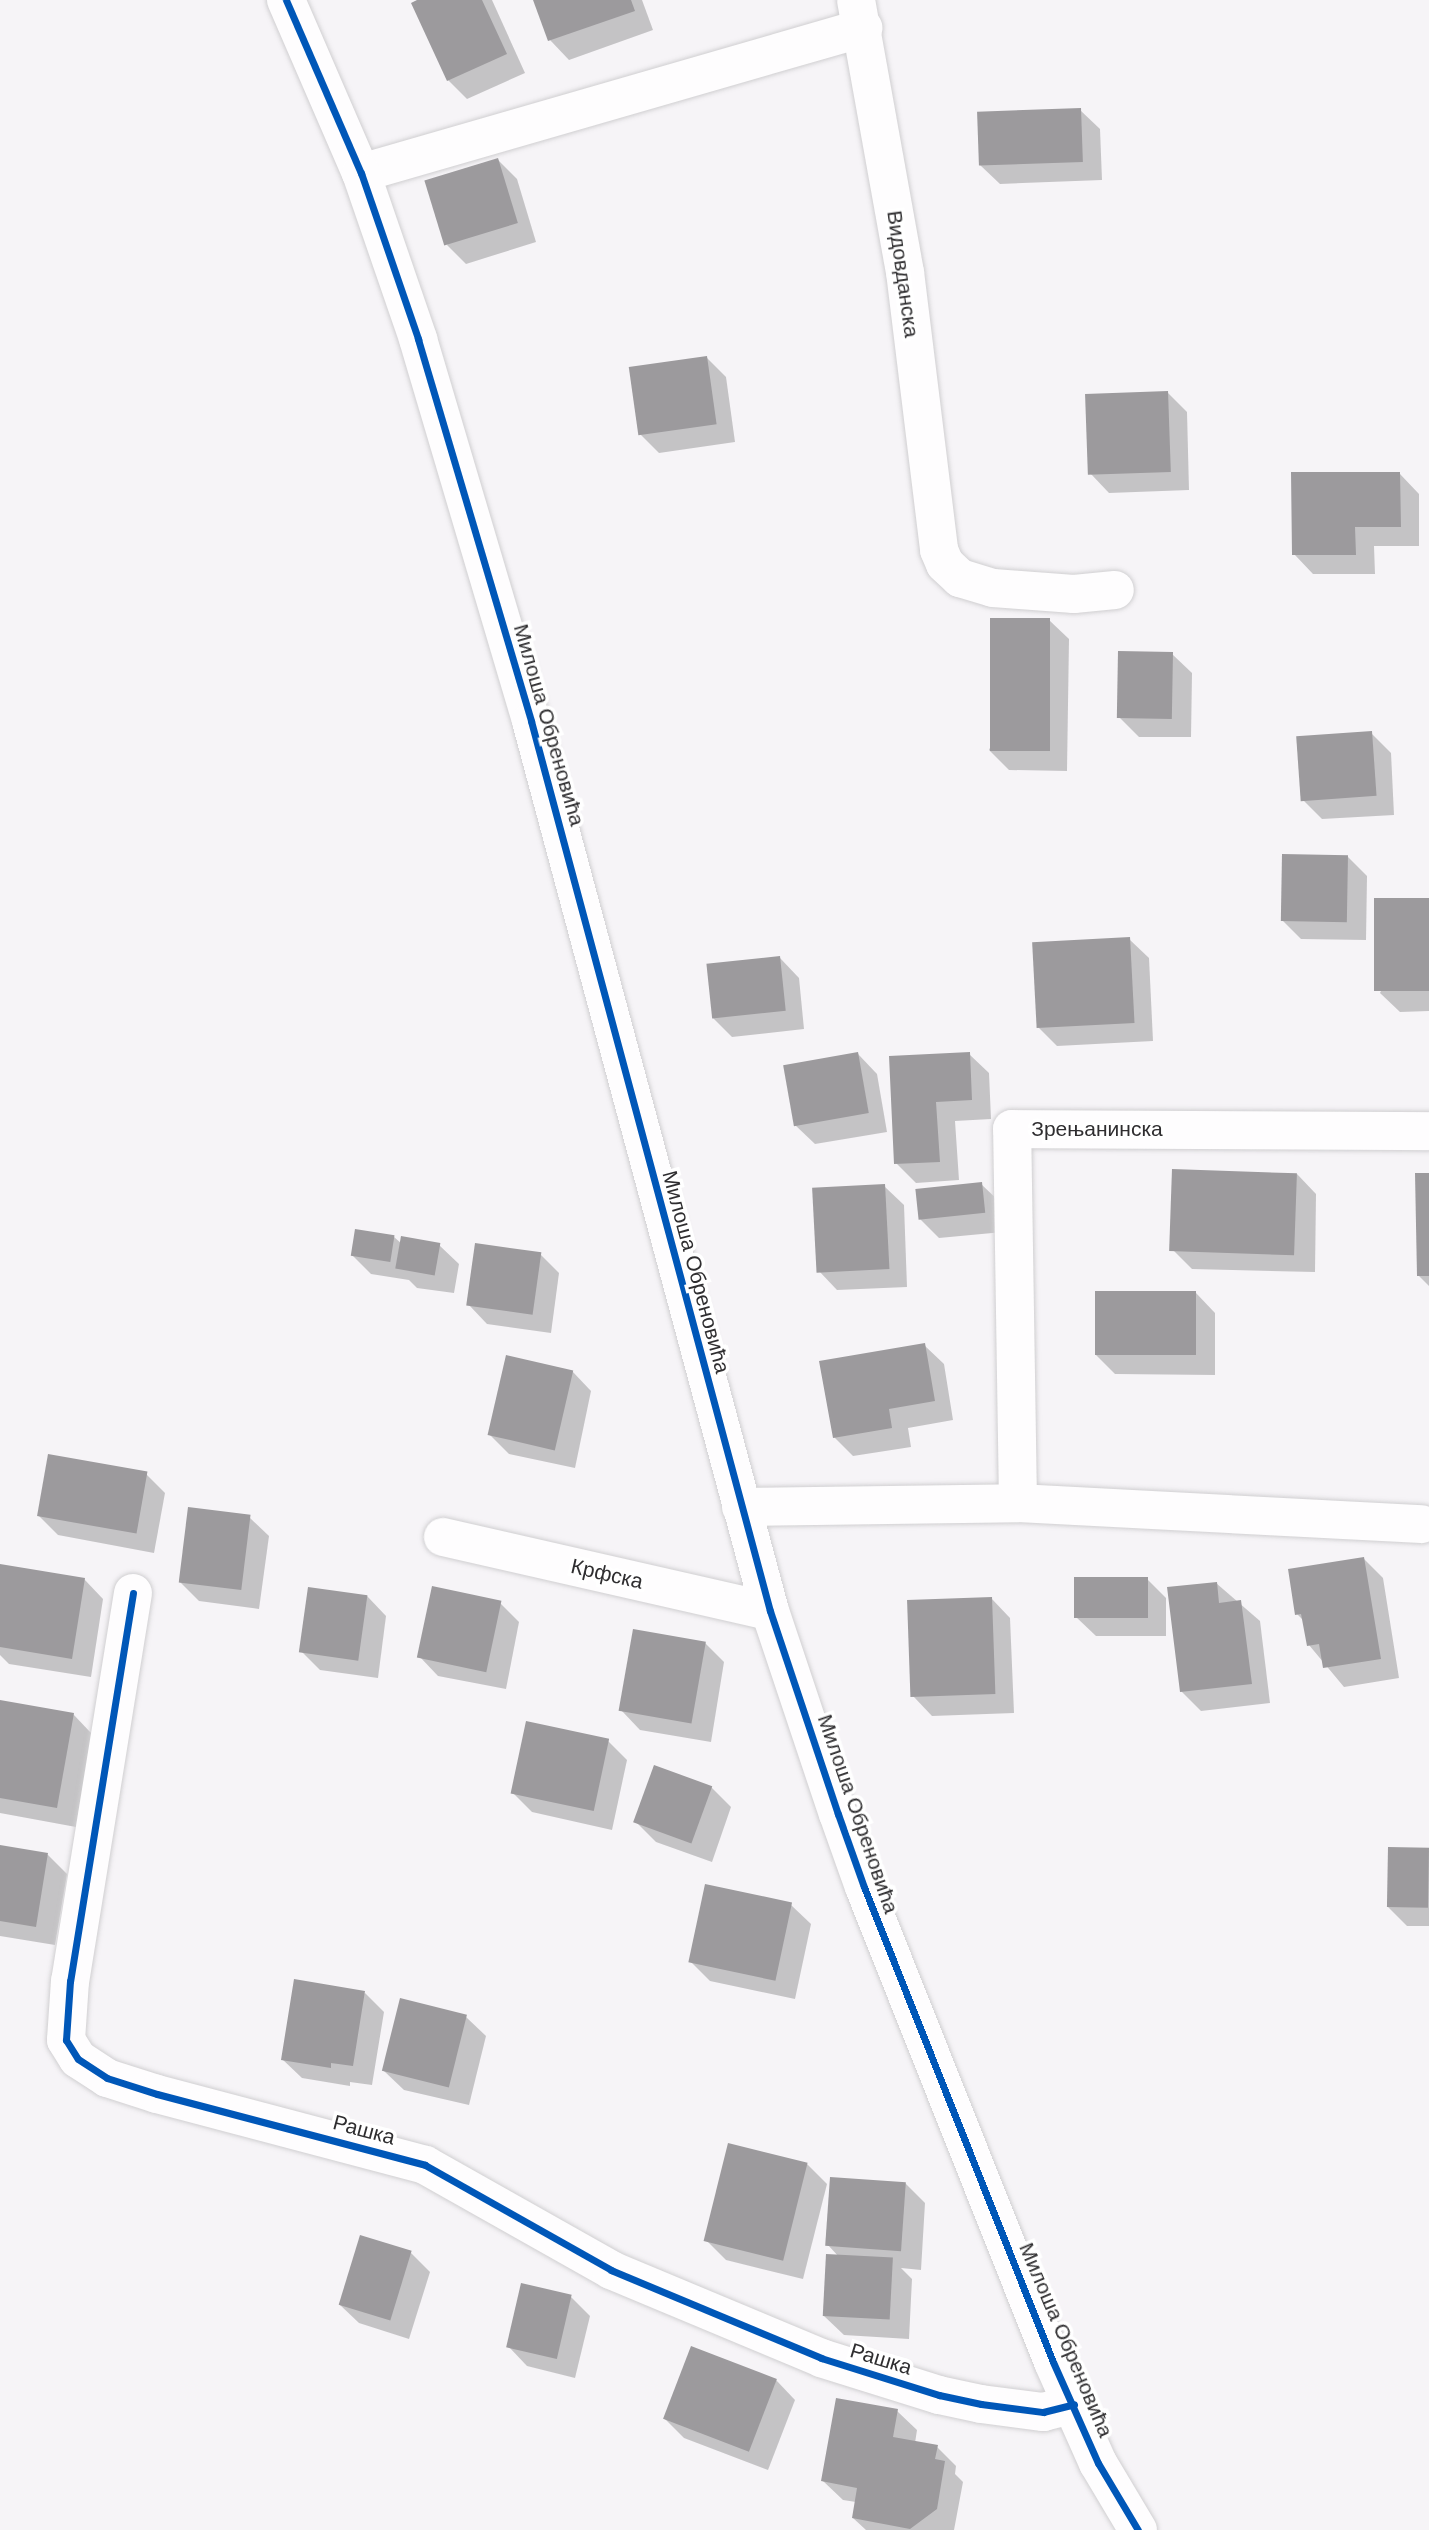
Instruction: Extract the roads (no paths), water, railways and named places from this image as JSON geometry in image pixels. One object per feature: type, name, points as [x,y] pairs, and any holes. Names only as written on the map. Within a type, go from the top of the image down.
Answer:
[{"type":"street","name":"Милоша Обреновића","points":[[286,0],[361,173],[418,339],[531,721],[770,1611],[864,1887],[1049,2351],[1098,2463],[1138,2530]]},
{"type":"street","points":[[361,173],[860,14]]},
{"type":"street","name":"Видовданска","points":[[860,14],[905,272],[939,550],[945,564],[955,575],[993,587],[1074,594],[1115,590]]},
{"type":"street","name":"Зрењанинска","points":[[1018,1503],[1012,1129],[1429,1131]]},
{"type":"street","points":[[741,1507],[1018,1503],[1420,1524]]},
{"type":"street","name":"Крфска","points":[[443,1537],[770,1611]]},
{"type":"street","name":"Рашка","points":[[133,1593],[71,1981],[65,2040],[78,2059],[107,2078],[132,2086],[425,2165],[611,2270],[821,2358],[939,2395],[981,2404],[1043,2412],[1074,2403]]}]
